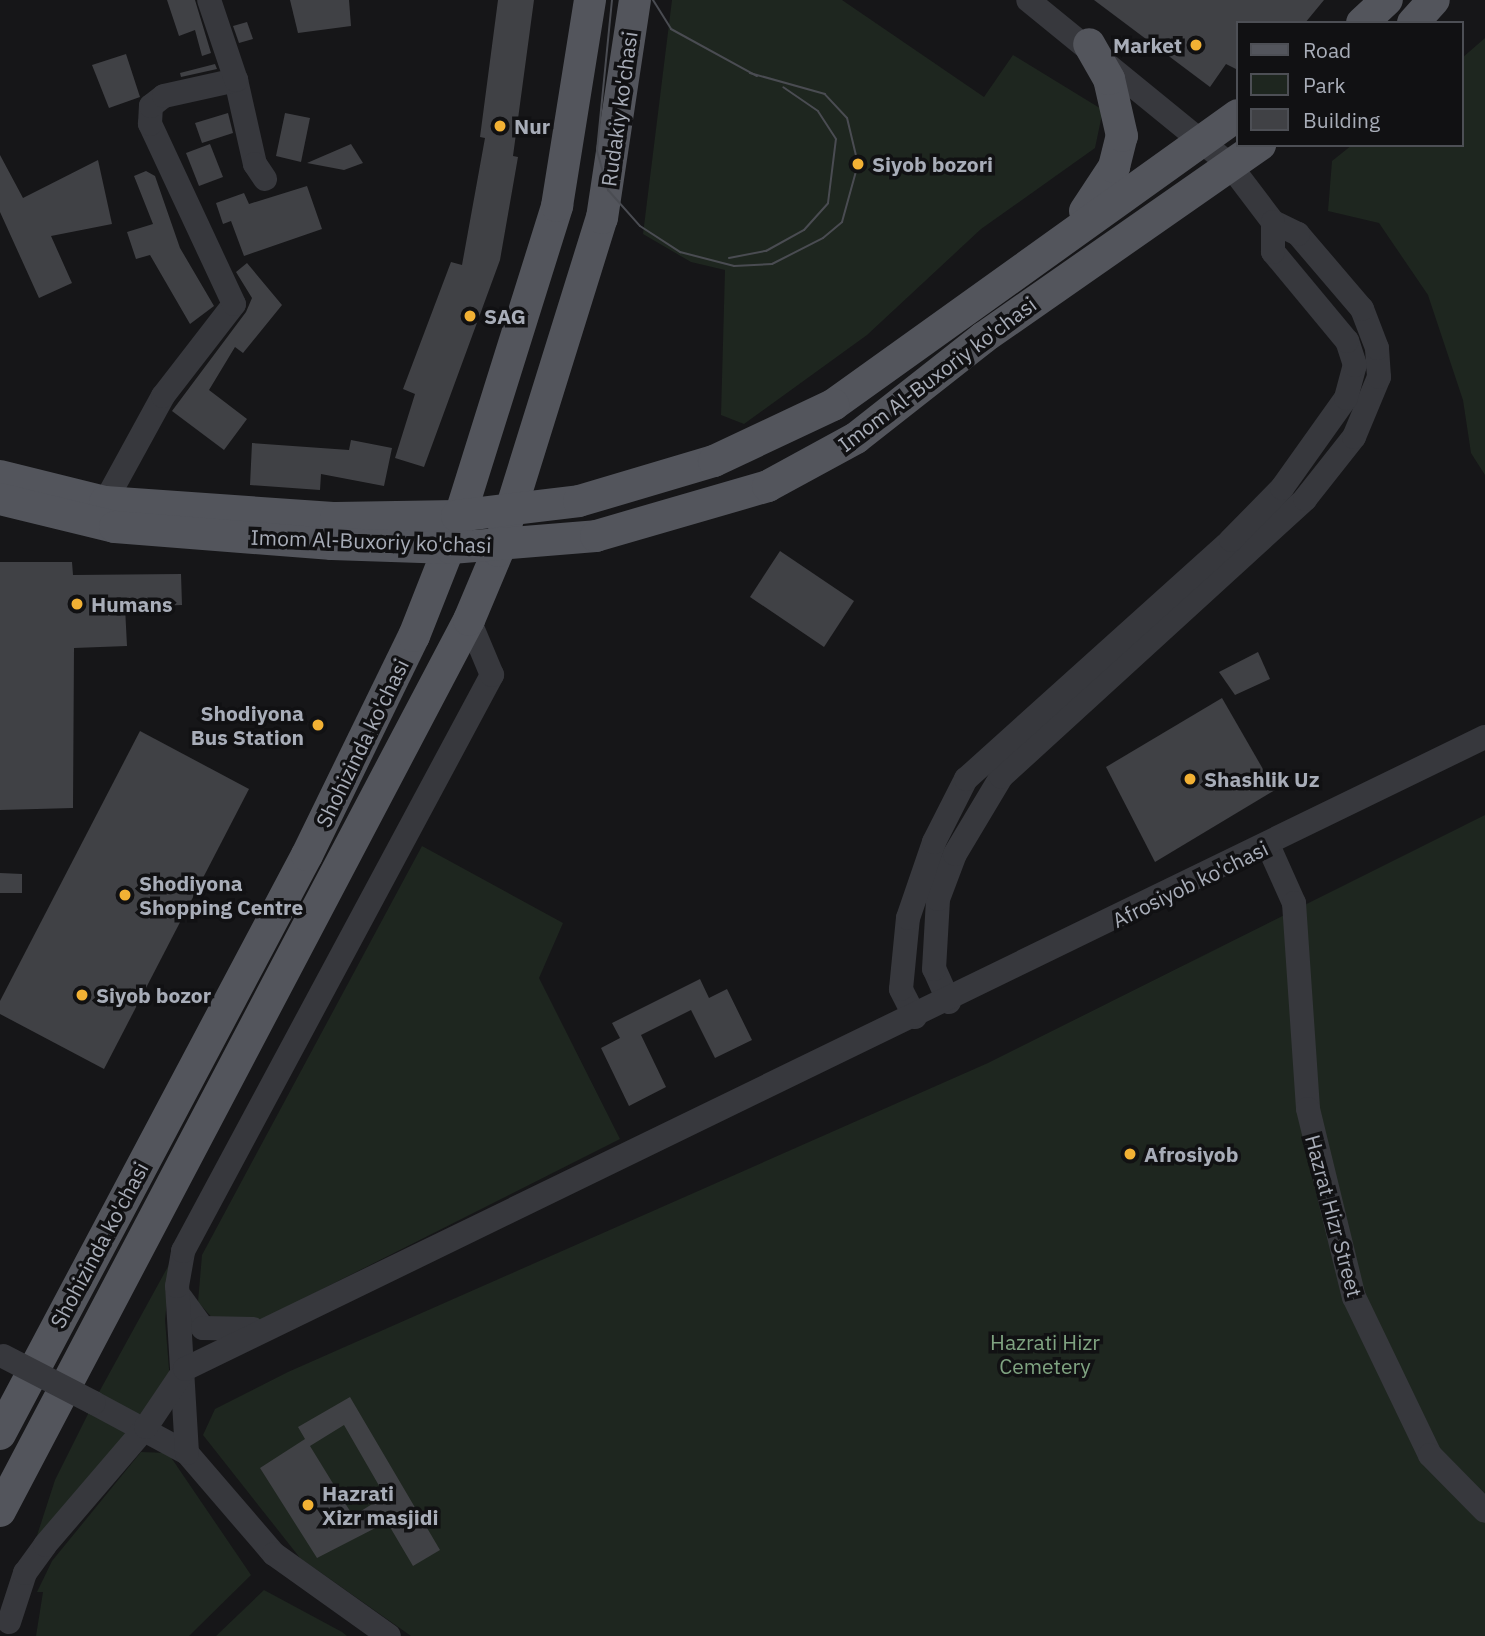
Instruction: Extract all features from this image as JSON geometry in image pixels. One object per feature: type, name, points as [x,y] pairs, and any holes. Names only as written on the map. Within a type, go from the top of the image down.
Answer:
[{"type":"main road","name":"Shohizinda ko'chasi","points":[[0,1434],[307,855],[414,636],[455,532],[557,206],[590,0]]},
{"type":"main road","name":"Rudakiy ko'chasi","points":[[602,218],[635,0]]},
{"type":"main road","points":[[1364,21],[1387,0]]},
{"type":"main road","points":[[1415,21],[1434,0]]},
{"type":"main road","points":[[1074,227],[1114,167],[1122,136],[1109,79],[1089,44]]},
{"type":"main road","name":"Imom Al-Buxoriy ko'chasi","points":[[334,531],[579,501],[714,461],[834,405],[1074,227],[1236,116]]},
{"type":"main road","name":"Imom Al-Buxoriy ko'chasi","points":[[0,476],[186,520],[334,531],[451,548],[596,537],[768,486],[856,438],[984,338],[1228,164],[1257,147]]},
{"type":"main road","points":[[557,206],[602,218]]},
{"type":"main road","name":"Shohizinda ko'chasi","points":[[0,1511],[468,620],[526,477],[602,218]]},
{"type":"main road","name":"Imom Al-Buxoriy ko'chasi","points":[[0,499],[115,527],[186,520]]},
{"type":"street","points":[[209,0],[236,80],[255,164],[265,179]]},
{"type":"street","points":[[949,1002],[933,969],[938,899],[955,854],[1001,777],[1305,499],[1371,405],[1379,377],[1377,348],[1362,309],[1298,234],[1273,222],[1228,164],[1089,44],[1028,0]]},
{"type":"street","points":[[105,502],[163,396],[234,304],[166,166],[150,124],[151,106],[164,96],[236,80]]},
{"type":"street","points":[[905,1023],[901,989],[908,918],[934,842],[966,779],[1231,540],[1282,488],[1346,398],[1355,365],[1347,341],[1273,251],[1273,222]]},
{"type":"street","points":[[187,1453],[185,1369],[177,1286],[183,1251],[295,1031],[492,675],[468,620]]},
{"type":"street","name":"Afrosiyob ko'chasi","points":[[185,1369],[949,1002],[1485,737]]},
{"type":"street","name":"Hazrat Hizr Street","points":[[1268,845],[1294,903],[1308,1109],[1354,1297],[1430,1455],[1485,1511]]},
{"type":"street","points":[[177,1286],[193,1321],[212,1332],[281,1324]]},
{"type":"street","points":[[1,1355],[94,1404],[146,1427],[187,1453],[274,1554],[389,1636]]},
{"type":"street","points":[[9,1622],[25,1573],[45,1545],[146,1427],[185,1369]]},
{"type":"green space","points":[[672,0],[842,0],[984,97],[1013,55],[1103,110],[1095,148],[981,229],[867,335],[744,424],[721,415],[725,270],[691,262],[643,234]]},
{"type":"green space","points":[[1485,38],[1485,475],[1471,453],[1463,400],[1428,295],[1379,223],[1328,211],[1332,161],[1350,147],[1464,147],[1464,56]]},
{"type":"green space","name":"Hazrati Hizr Cemetery","points":[[1485,815],[1485,1636],[411,1636],[300,1558],[203,1435],[215,1409],[288,1372],[988,1063]]},
{"type":"green space","points":[[422,846],[563,923],[539,978],[620,1139],[261,1320],[216,1322],[198,1302],[202,1255]]},
{"type":"green space","points":[[171,1261],[165,1320],[170,1381],[143,1420],[98,1394]]},
{"type":"green space","points":[[89,1412],[129,1433],[31,1554],[55,1480]]},
{"type":"green space","points":[[141,1452],[168,1453],[251,1575],[189,1636],[36,1636],[43,1592],[37,1592],[52,1561]]},
{"type":"green space","points":[[264,1590],[342,1632],[347,1636],[216,1636]]},
{"type":"building","points":[[167,0],[195,0],[211,53],[202,56],[195,30],[179,36]]},
{"type":"building","points":[[290,0],[349,0],[351,26],[298,33]]},
{"type":"building","points":[[498,0],[534,0],[513,156],[518,157],[500,260],[424,467],[395,458],[415,394],[403,389],[451,262],[462,265],[485,138],[480,137]]},
{"type":"building","name":"Market","points":[[1094,0],[1324,0],[1307,21],[1236,21],[1236,69],[1226,64],[1210,87]]},
{"type":"building","points":[[247,22],[253,39],[239,43],[233,26]]},
{"type":"building","points":[[126,54],[140,97],[109,108],[92,65]]},
{"type":"building","points":[[215,64],[217,69],[181,77],[180,73]]},
{"type":"building","points":[[228,113],[233,133],[202,143],[195,123]]},
{"type":"building","points":[[285,113],[310,118],[301,162],[276,156]]},
{"type":"building","points":[[210,144],[223,177],[199,186],[186,153]]},
{"type":"building","points":[[351,144],[363,163],[344,170],[307,163]]},
{"type":"building","points":[[0,155],[23,198],[98,160],[112,224],[51,236],[72,283],[39,298],[0,212]]},
{"type":"building","points":[[146,171],[155,176],[180,248],[214,306],[190,324],[150,255],[136,259],[127,232],[153,224],[134,176]]},
{"type":"building","points":[[307,186],[322,229],[244,256],[231,221],[223,224],[216,203],[244,193],[249,204]]},
{"type":"building","points":[[247,263],[282,305],[243,353],[235,347],[209,390],[247,419],[224,450],[172,411],[246,312],[252,298],[236,272]]},
{"type":"building","points":[[351,440],[392,448],[384,486],[321,474],[320,490],[250,485],[252,443],[349,450]]},
{"type":"building","points":[[780,551],[854,601],[824,647],[750,597]]},
{"type":"building","points":[[0,562],[72,562],[73,575],[181,574],[182,605],[125,607],[127,646],[74,648],[73,808],[0,810]]},
{"type":"building","points":[[1258,652],[1270,679],[1235,695],[1219,672]]},
{"type":"building","name":"Shashlik Uz","points":[[1222,698],[1275,790],[1155,862],[1106,767]]},
{"type":"building","name":"Shodiyona Shopping Centre","points":[[140,731],[249,789],[104,1069],[0,1014],[0,1001]]},
{"type":"building","points":[[0,873],[22,874],[22,893],[0,893]]},
{"type":"building","points":[[700,979],[709,998],[727,989],[752,1040],[715,1058],[691,1010],[641,1035],[666,1087],[629,1106],[601,1048],[620,1038],[612,1023]]},
{"type":"building","points":[[350,1397],[440,1550],[413,1566],[387,1522],[317,1558],[260,1468],[305,1439],[298,1427]],"holes":[[[344,1425],[385,1496],[353,1516],[310,1446]]]},
{"type":"tram line","points":[[612,0],[597,151],[608,190],[640,226],[680,252],[734,266],[772,264],[823,238],[842,222],[858,164],[847,118],[825,94],[750,73]]},
{"type":"tram line","points":[[653,0],[671,29],[757,76]]},
{"type":"tram line","points":[[729,258],[766,251],[804,230],[828,203],[836,139],[818,111],[783,87]]},
{"type":"place","name":"Market","points":[[1196,45]]},
{"type":"place","name":"Nur","points":[[500,126]]},
{"type":"place","name":"Siyob bozori","points":[[858,164]]},
{"type":"place","name":"SAG","points":[[470,316]]},
{"type":"place","name":"Humans","points":[[77,604]]},
{"type":"place","name":"Shodiyona Bus Station","points":[[318,725]]},
{"type":"place","name":"Shashlik Uz","points":[[1190,779]]},
{"type":"place","name":"Shodiyona Shopping Centre","points":[[125,895]]},
{"type":"place","name":"Siyob bozor","points":[[82,995]]},
{"type":"place","name":"Afrosiyob","points":[[1130,1154]]},
{"type":"place","name":"Hazrati Xizr masjidi","points":[[308,1505]]}]
